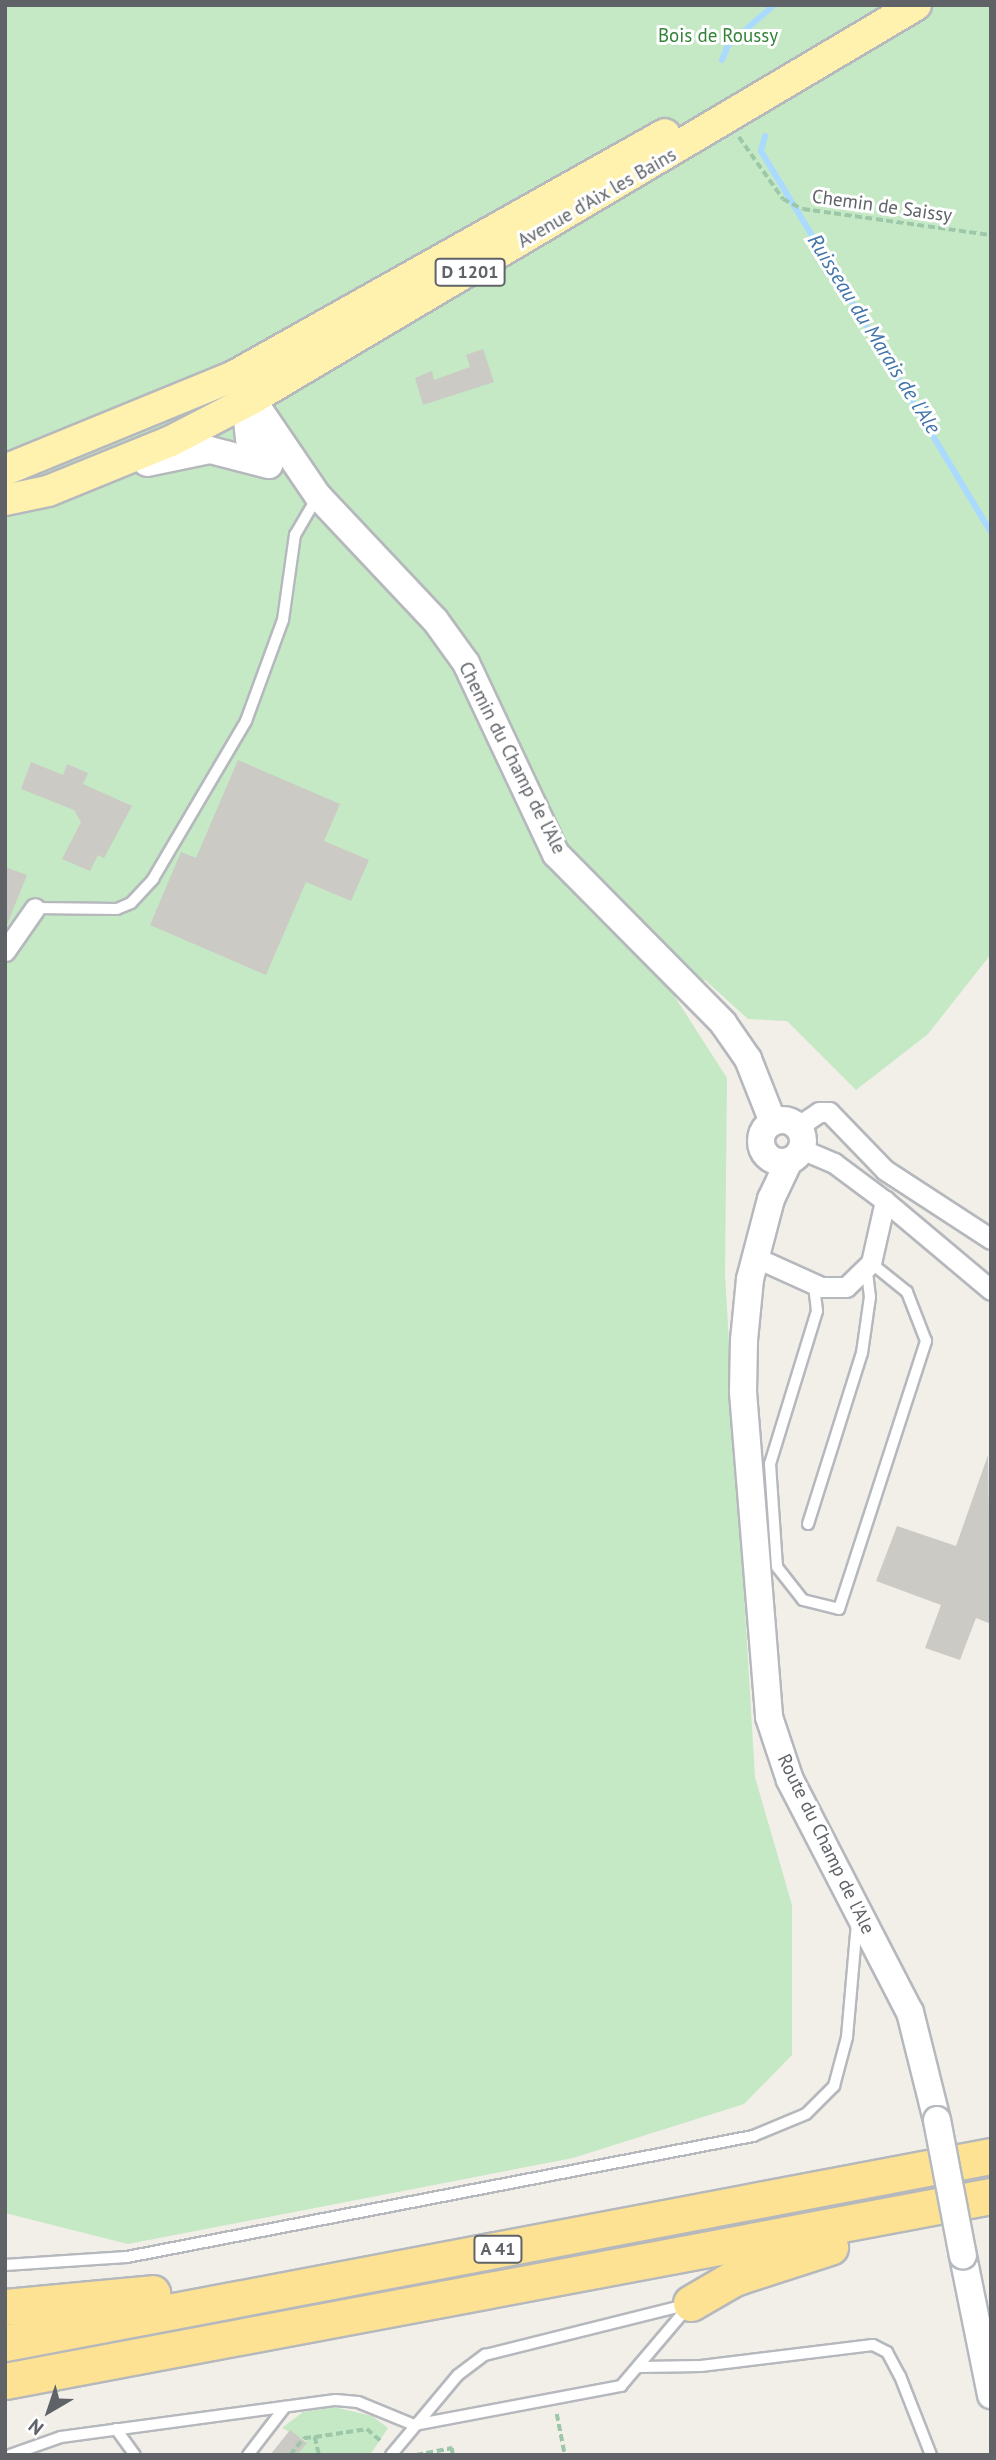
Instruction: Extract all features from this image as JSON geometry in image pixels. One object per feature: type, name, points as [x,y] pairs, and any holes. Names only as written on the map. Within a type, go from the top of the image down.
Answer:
[{"type":"highway","name":"A 41","points":[[5,2343],[991,2156]]},
{"type":"highway","name":"A 41","points":[[5,2381],[991,2196]]},
{"type":"highway","points":[[691,2303],[734,2278],[798,2255],[991,2210]]},
{"type":"highway","points":[[5,2307],[496,2249]]},
{"type":"main road","name":"Avenue d'Aix les Bains","points":[[5,471],[234,376],[431,268],[891,5]]},
{"type":"main road","name":"Avenue d'Aix les Bains","points":[[5,500],[48,491],[171,441],[252,399],[727,121],[916,5]]},
{"type":"main road","points":[[5,471],[69,456],[215,396],[252,399]]},
{"type":"street","points":[[269,464],[249,438],[252,399],[265,372],[387,302],[431,268]]},
{"type":"street","points":[[252,399],[318,496]]},
{"type":"street","points":[[48,491],[185,452],[238,454],[269,464],[318,496]]},
{"type":"street","name":"Chemin du Champ de l'Ale","points":[[318,496],[435,620],[466,663],[556,854],[723,1023],[748,1059],[790,1140]]},
{"type":"street","points":[[5,951],[35,908]]},
{"type":"street","points":[[991,1239],[885,1170],[829,1112],[819,1112],[790,1140],[834,1163],[885,1200],[991,1290]]},
{"type":"street","name":"Route du Champ de l'Ale","points":[[755,1269],[747,1266],[764,1152],[761,1136],[790,1140],[771,1199],[755,1269],[743,1392],[769,1717],[790,1780],[910,2012],[937,2120],[991,2395]]},
{"type":"street","points":[[755,1269],[837,1289],[869,1267],[885,1200]]},
{"type":"lane","points":[[35,908],[117,909],[131,903],[153,878],[246,721],[283,620],[295,535],[318,496]]},
{"type":"lane","points":[[814,1284],[817,1311],[771,1456],[777,1567],[803,1600],[839,1609],[926,1340],[907,1292],[869,1267]]},
{"type":"lane","points":[[808,1524],[862,1353],[869,1307],[869,1267]]},
{"type":"lane","points":[[5,2265],[127,2257],[753,2136],[785,2123],[824,2101],[841,2069],[858,1908]]},
{"type":"lane","points":[[10,2455],[116,2429],[285,2407],[358,2402],[414,2426],[621,2386],[640,2367],[691,2303]]},
{"type":"lane","points":[[391,2455],[458,2375],[498,2349],[658,2317],[691,2303]]},
{"type":"lane","points":[[640,2367],[701,2366],[873,2345],[887,2352],[901,2376],[931,2455]]},
{"type":"lane","points":[[248,2455],[285,2407]]},
{"type":"lane","points":[[116,2429],[135,2455]]},
{"type":"path","name":"Chemin de Saissy","points":[[727,121],[783,199],[803,209],[991,234]]},
{"type":"path","points":[[554,2398],[565,2455]]},
{"type":"path","points":[[290,2455],[304,2438],[367,2429],[381,2441]]},
{"type":"path","points":[[315,2437],[319,2455]]},
{"type":"path","points":[[416,2455],[452,2448],[453,2455]]},
{"type":"green space","name":"Bois de Roussy","points":[[5,5],[991,5],[991,954],[928,1034],[856,1090],[787,1021],[748,1019],[705,980],[675,997],[727,1078],[725,1275],[755,1777],[792,1905],[792,2055],[744,2104],[573,2158],[128,2244],[5,2213]]},
{"type":"green space","points":[[334,2407],[372,2416],[388,2428],[370,2455],[296,2455],[306,2441],[282,2428],[303,2412]]},
{"type":"building","points":[[483,349],[494,382],[423,405],[415,378],[432,371],[434,380],[470,367],[466,355]]},
{"type":"building","points":[[238,760],[340,804],[324,841],[369,860],[351,901],[306,882],[266,975],[150,925],[181,852],[196,858]]},
{"type":"building","points":[[31,762],[63,775],[67,764],[88,773],[83,784],[132,806],[104,858],[98,855],[90,871],[62,859],[81,822],[74,810],[21,789]]},
{"type":"building","points":[[5,867],[27,875],[6,927],[5,927]]},
{"type":"building","points":[[988,1455],[991,1624],[976,1618],[960,1660],[925,1648],[941,1605],[876,1581],[897,1526],[956,1546]]},
{"type":"building","points":[[290,2430],[307,2443],[297,2455],[270,2455]]},
{"type":"waterway","name":"Ruisseau du Marais de l'Ale","points":[[722,60],[728,45],[774,5]]},
{"type":"waterway","name":"Ruisseau du Marais de l'Ale","points":[[765,136],[761,151],[991,533]]}]
